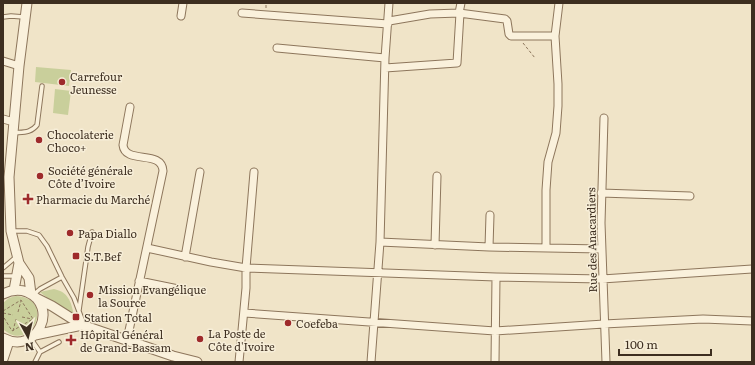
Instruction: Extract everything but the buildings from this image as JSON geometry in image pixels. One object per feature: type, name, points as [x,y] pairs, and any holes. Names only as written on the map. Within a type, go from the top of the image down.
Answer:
[{"type":"street","points":[[27,3],[19,66],[9,177],[11,230],[18,260],[29,278],[28,294]]},
{"type":"street","points":[[182,16],[183,3]]},
{"type":"street","points":[[371,362],[380,242],[385,58],[390,3]]},
{"type":"street","points":[[385,68],[457,63],[459,13],[461,3]]},
{"type":"street","points":[[546,248],[546,190],[548,162],[556,133],[558,106],[555,36],[559,3]]},
{"type":"street","points":[[242,13],[388,23],[430,14],[459,13],[505,19],[508,21],[509,34],[511,36],[555,36]]},
{"type":"street","points":[[277,48],[385,58]]},
{"type":"street","points":[[3,61],[19,66]]},
{"type":"street","points":[[127,340],[163,168],[161,163],[158,161],[128,154],[123,150],[122,145],[130,107]]},
{"type":"street","name":"Rue des Anacardiers","points":[[604,118],[601,193],[601,249],[606,362]]},
{"type":"street","points":[[3,119],[14,122]]},
{"type":"street","points":[[185,257],[200,172]]},
{"type":"street","points":[[239,362],[254,172]]},
{"type":"street","points":[[435,245],[437,176]]},
{"type":"street","points":[[601,193],[690,196]]},
{"type":"street","points":[[489,247],[490,215]]},
{"type":"street","points":[[380,242],[489,247],[601,249]]},
{"type":"street","points":[[146,248],[246,268],[496,277],[602,279],[752,269]]},
{"type":"street","points":[[18,260],[16,276],[28,294],[42,309],[43,321],[39,331],[33,337]]},
{"type":"street","points":[[495,362],[496,277]]},
{"type":"street","points":[[140,281],[183,290]]},
{"type":"street","points":[[3,294],[28,294],[52,306],[83,325],[127,340],[172,359],[197,362]]},
{"type":"street","points":[[244,313],[495,331],[703,319],[752,322]]},
{"type":"street","points":[[3,357],[6,339],[20,342],[33,337],[83,325]]},
{"type":"lane","points":[[3,17],[25,17]]},
{"type":"lane","points":[[13,133],[30,132],[34,130],[37,125],[42,86]]},
{"type":"lane","points":[[11,230],[28,231],[39,235],[47,246],[74,298],[83,325]]},
{"type":"lane","points":[[79,311],[88,247],[92,232]]},
{"type":"lane","points":[[3,268],[18,260]]},
{"type":"lane","points":[[3,276],[16,276]]},
{"type":"lane","points":[[28,294],[62,277]]},
{"type":"lane","points":[[33,337],[40,352]]},
{"type":"lane","points":[[36,362],[40,352],[59,342]]},
{"type":"path","points":[[517,36],[535,58]]},
{"type":"path","points":[[3,312],[28,294]]},
{"type":"path","points":[[18,312],[21,300]]},
{"type":"path","points":[[21,300],[33,319]]},
{"type":"path","points":[[3,312],[13,315]]},
{"type":"path","points":[[3,316],[12,331]]},
{"type":"path","points":[[22,317],[43,321]]},
{"type":"path","points":[[6,339],[12,331],[16,319]]},
{"type":"path","points":[[12,331],[33,319]]},
{"type":"green space","points":[[36,67],[71,70],[69,86],[35,82]]},
{"type":"green space","points":[[55,89],[71,91],[68,115],[53,113]]},
{"type":"green space","points":[[54,289],[63,292],[66,295],[72,305],[74,315],[56,305],[40,292]]},
{"type":"green space","points":[[16,296],[28,299],[35,306],[37,314],[35,323],[30,331],[23,335],[13,335],[3,329],[3,303],[9,298]]},
{"type":"place","name":"Carrefour Jeunesse","points":[[62,82]]},
{"type":"place","name":"Chocolaterie Choco+","points":[[39,140]]},
{"type":"place","name":"Société générale Côte d’Ivoire","points":[[40,176]]},
{"type":"place","name":"Pharmacie du Marché","points":[[28,199]]},
{"type":"place","name":"Papa Diallo","points":[[70,233]]},
{"type":"place","name":"S.T.Bef","points":[[76,256]]},
{"type":"place","name":"Mission Evangélique la Source","points":[[90,295]]},
{"type":"place","name":"Station Total","points":[[76,317]]},
{"type":"place","name":"Coefeba","points":[[288,323]]},
{"type":"place","name":"La Poste de Côte d'Ivoire","points":[[200,339]]},
{"type":"place","name":"Hôpital Général de Grand-Bassam","points":[[71,340]]}]
